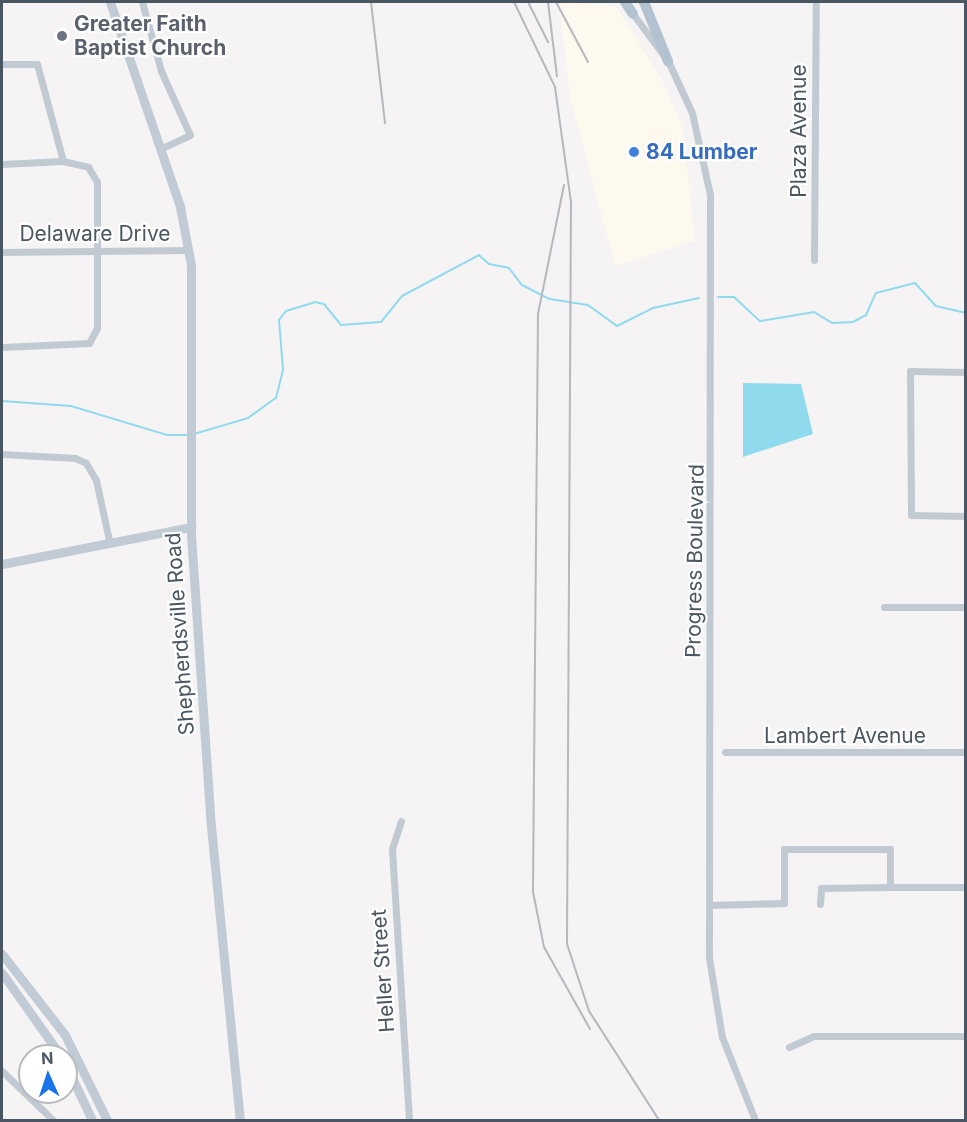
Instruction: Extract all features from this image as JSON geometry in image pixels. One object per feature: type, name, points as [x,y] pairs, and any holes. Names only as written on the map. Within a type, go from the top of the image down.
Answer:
[{"type":"main road","name":"Shepherdsville Road","points":[[110,2],[160,149],[188,250],[191,527],[210,808],[240,1120]]},
{"type":"main road","points":[[625,2],[633,14]]},
{"type":"main road","points":[[631,2],[633,14]]},
{"type":"main road","points":[[644,2],[668,61]]},
{"type":"main road","points":[[2,564],[109,540],[191,527]]},
{"type":"main road","points":[[2,954],[65,1035],[107,1120]]},
{"type":"main road","points":[[2,974],[52,1044]]},
{"type":"main road","points":[[78,1090],[92,1120]]},
{"type":"street","points":[[142,2],[161,71],[190,135],[160,149]]},
{"type":"street","name":"Plaza Avenue","points":[[814,260],[816,2]]},
{"type":"street","name":"Progress Boulevard","points":[[633,14],[668,61],[697,130],[710,195],[709,905],[716,1011],[755,1120]]},
{"type":"street","points":[[2,64],[35,63],[63,161]]},
{"type":"street","points":[[2,164],[63,161],[83,164],[96,178],[97,250],[97,327],[89,343],[2,347]]},
{"type":"street","name":"Delaware Drive","points":[[2,252],[188,250]]},
{"type":"street","points":[[966,372],[910,371],[911,515],[966,516]]},
{"type":"street","points":[[2,454],[75,458],[86,463],[96,480],[109,540]]},
{"type":"street","points":[[884,607],[966,607]]},
{"type":"street","name":"Lambert Avenue","points":[[725,752],[966,752]]},
{"type":"street","name":"Heller Street","points":[[401,821],[392,849],[409,1120]]},
{"type":"street","points":[[709,905],[784,903],[784,849],[890,849],[890,887]]},
{"type":"street","points":[[820,904],[821,888],[966,887]]},
{"type":"street","points":[[789,1047],[814,1036],[966,1036]]},
{"type":"street","points":[[2,1071],[53,1120]]},
{"type":"shaded area","name":"84 Lumber","points":[[559,2],[616,6],[664,83],[683,129],[695,241],[615,266],[570,97]]},
{"type":"water","points":[[743,383],[801,384],[813,434],[743,457]]},
{"type":"waterway","points":[[194,434],[248,418],[276,398],[283,369],[279,320],[286,311],[315,302],[324,304],[341,325],[381,322],[402,296],[479,255],[489,264],[509,268],[522,285],[550,299],[588,305],[617,326],[653,308],[699,298]]},
{"type":"waterway","points":[[718,297],[734,297],[760,321],[814,312],[832,323],[853,322],[866,315],[876,293],[915,283],[936,306],[966,313]]},
{"type":"waterway","points":[[2,401],[71,406],[167,435],[188,435]]},
{"type":"railway","points":[[371,2],[385,123]]},
{"type":"railway","points":[[514,2],[555,87],[571,202],[567,944],[589,1011],[659,1120]]},
{"type":"railway","points":[[528,2],[548,42]]},
{"type":"railway","points":[[548,2],[557,76]]},
{"type":"railway","points":[[556,2],[588,62]]},
{"type":"railway","points":[[564,185],[538,314],[533,892],[544,947],[590,1029]]},
{"type":"place","name":"Greater Faith Baptist Church","points":[[62,36]]},
{"type":"place","name":"84 Lumber","points":[[634,152]]}]
